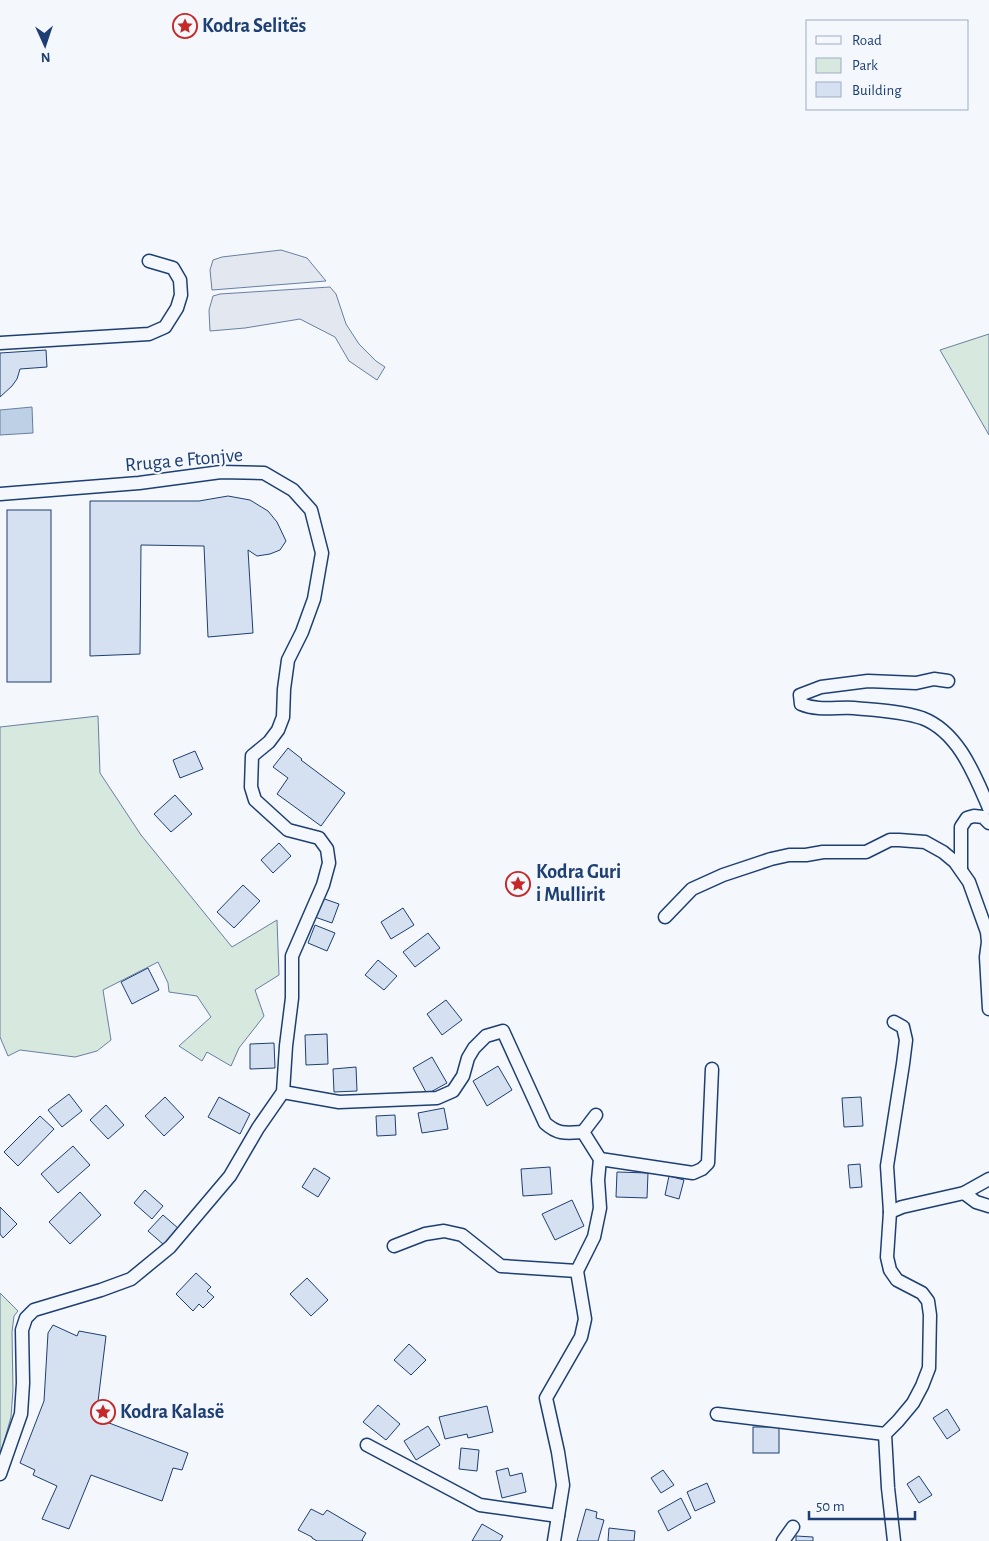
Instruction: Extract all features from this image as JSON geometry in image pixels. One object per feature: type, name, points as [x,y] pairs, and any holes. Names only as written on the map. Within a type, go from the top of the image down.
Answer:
[{"type":"street","points":[[0,343],[149,334],[165,326],[177,308],[181,295],[180,280],[173,268],[148,261]]},
{"type":"street","name":"Rruga e Ftonjve","points":[[0,494],[139,483],[221,472],[264,474],[293,490],[311,510],[322,553],[314,599],[302,632],[288,660],[282,717],[278,730],[252,756],[251,770],[251,787],[254,800],[288,830],[318,838],[327,848],[329,863],[323,885],[292,956],[292,998],[283,1092]]},
{"type":"street","points":[[948,681],[934,680],[916,683],[868,681],[821,686],[800,695],[801,704],[816,708],[885,711],[923,718],[949,735],[967,762],[989,808]]},
{"type":"street","points":[[961,870],[961,827],[967,818],[974,816],[983,817],[989,823]]},
{"type":"street","points":[[665,917],[692,889],[723,875],[771,859],[789,855],[866,852],[890,840],[925,842],[943,852],[955,862],[969,882],[987,932],[986,957],[989,1009]]},
{"type":"street","points":[[894,1022],[903,1028],[906,1040],[887,1166],[890,1212],[887,1257],[890,1270],[897,1280],[922,1293],[928,1301],[930,1315],[929,1368],[913,1403],[885,1434],[888,1488],[894,1541]]},
{"type":"street","points":[[0,1474],[21,1414],[23,1383],[22,1330],[26,1318],[34,1310],[131,1279],[170,1247],[230,1176],[258,1128],[283,1092],[339,1102],[437,1098],[453,1091],[463,1076],[468,1058],[474,1048],[486,1036],[503,1030],[545,1122],[559,1133],[583,1132]]},
{"type":"street","points":[[600,1159],[693,1173],[702,1169],[708,1163],[712,1070]]},
{"type":"street","points":[[583,1132],[596,1115]]},
{"type":"street","points":[[554,1541],[563,1485],[546,1398],[581,1337],[585,1319],[578,1271],[594,1237],[600,1208],[598,1180],[600,1159],[583,1132]]},
{"type":"street","points":[[890,1212],[902,1207],[964,1193],[989,1179]]},
{"type":"street","points":[[964,1193],[976,1202],[989,1206]]},
{"type":"street","points":[[394,1246],[425,1234],[444,1232],[462,1235],[502,1266],[578,1271]]},
{"type":"street","points":[[717,1414],[885,1434]]},
{"type":"street","points":[[367,1445],[480,1504],[558,1516]]},
{"type":"street","points":[[783,1541],[793,1526]]},
{"type":"green space","points":[[989,334],[989,435],[940,350]]},
{"type":"green space","points":[[98,716],[100,773],[141,835],[232,947],[277,920],[279,975],[255,990],[264,1016],[239,1048],[231,1066],[207,1052],[202,1061],[179,1046],[211,1017],[197,996],[169,992],[168,983],[158,962],[103,990],[111,1040],[97,1051],[75,1057],[20,1050],[8,1056],[0,1037],[0,727]]},
{"type":"green space","points":[[0,1293],[18,1311],[14,1316],[12,1332],[13,1390],[11,1417],[0,1456]]},
{"type":"shaded area","points":[[281,250],[307,258],[326,281],[212,290],[210,270],[213,260],[222,257]]},
{"type":"shaded area","points":[[330,287],[336,294],[346,324],[359,344],[385,367],[377,380],[349,361],[335,337],[300,319],[245,328],[210,331],[209,310],[213,296]]},
{"type":"water","points":[[32,407],[33,433],[0,435],[0,410]]},
{"type":"building","points":[[46,350],[47,367],[20,369],[17,379],[12,386],[0,397],[0,353]]},
{"type":"building","points":[[228,496],[250,500],[268,511],[277,522],[286,541],[280,550],[270,554],[257,556],[248,550],[253,633],[208,637],[204,546],[141,545],[140,654],[90,656],[90,501],[199,501]]},
{"type":"building","points":[[7,510],[51,510],[51,682],[7,682]]},
{"type":"building","points":[[288,748],[345,793],[321,826],[277,794],[288,778],[273,767]]},
{"type":"building","points":[[195,751],[203,769],[180,778],[173,760]]},
{"type":"building","points":[[175,795],[192,814],[171,832],[154,814]]},
{"type":"building","points":[[279,843],[291,856],[273,873],[261,860]]},
{"type":"building","points":[[243,885],[260,901],[234,928],[217,912]]},
{"type":"building","points":[[319,897],[339,904],[332,923],[312,916]]},
{"type":"building","points":[[403,908],[414,925],[391,939],[381,922]]},
{"type":"building","points":[[315,925],[335,933],[327,951],[308,943]]},
{"type":"building","points":[[428,933],[440,948],[415,967],[403,952]]},
{"type":"building","points":[[378,960],[397,976],[384,990],[365,975]]},
{"type":"building","points":[[148,968],[159,990],[132,1004],[121,982]]},
{"type":"building","points":[[446,1000],[462,1020],[442,1035],[427,1014]]},
{"type":"building","points":[[327,1034],[328,1064],[306,1065],[305,1035]]},
{"type":"building","points":[[274,1043],[275,1068],[250,1069],[250,1044]]},
{"type":"building","points":[[432,1057],[447,1083],[427,1094],[413,1068]]},
{"type":"building","points":[[498,1066],[512,1090],[487,1106],[473,1081]]},
{"type":"building","points":[[356,1067],[357,1091],[334,1092],[333,1069]]},
{"type":"building","points":[[69,1094],[82,1111],[62,1127],[48,1110]]},
{"type":"building","points":[[165,1097],[184,1117],[164,1136],[145,1116]]},
{"type":"building","points":[[219,1097],[250,1114],[240,1134],[208,1117]]},
{"type":"building","points":[[861,1097],[863,1126],[844,1127],[842,1098]]},
{"type":"building","points":[[106,1105],[124,1125],[108,1139],[90,1120]]},
{"type":"building","points":[[444,1108],[448,1129],[422,1133],[418,1113]]},
{"type":"building","points":[[395,1115],[396,1135],[377,1136],[376,1116]]},
{"type":"building","points":[[40,1116],[54,1129],[18,1166],[4,1152]]},
{"type":"building","points":[[73,1146],[90,1165],[58,1193],[41,1174]]},
{"type":"building","points":[[860,1164],[862,1187],[850,1188],[848,1165]]},
{"type":"building","points":[[550,1167],[552,1194],[523,1196],[521,1169]]},
{"type":"building","points":[[314,1168],[330,1178],[318,1197],[302,1187]]},
{"type":"building","points":[[617,1172],[648,1173],[647,1198],[616,1197]]},
{"type":"building","points":[[669,1176],[684,1180],[679,1199],[665,1195]]},
{"type":"building","points":[[145,1190],[163,1206],[152,1219],[134,1203]]},
{"type":"building","points":[[80,1192],[101,1215],[70,1244],[49,1222]]},
{"type":"building","points":[[572,1200],[584,1226],[555,1240],[542,1214]]},
{"type":"building","points":[[0,1207],[17,1224],[3,1238],[0,1234]]},
{"type":"building","points":[[163,1215],[179,1229],[164,1245],[148,1231]]},
{"type":"building","points":[[196,1273],[211,1287],[207,1291],[214,1297],[203,1308],[199,1304],[193,1311],[176,1294]]},
{"type":"building","points":[[307,1278],[328,1300],[311,1316],[290,1294]]},
{"type":"building","points":[[53,1325],[77,1336],[79,1331],[106,1336],[96,1418],[188,1453],[182,1470],[173,1468],[162,1501],[91,1475],[69,1529],[42,1519],[57,1486],[33,1475],[35,1470],[20,1463],[44,1401],[48,1333]]},
{"type":"building","points":[[409,1344],[426,1360],[411,1375],[394,1360]]},
{"type":"building","points":[[378,1405],[400,1424],[386,1440],[363,1422]]},
{"type":"building","points":[[487,1406],[493,1432],[468,1438],[467,1434],[445,1439],[439,1417]]},
{"type":"building","points":[[947,1409],[960,1430],[947,1439],[933,1418]]},
{"type":"building","points":[[428,1426],[440,1445],[416,1460],[404,1441]]},
{"type":"building","points":[[753,1427],[779,1427],[779,1453],[753,1453]]},
{"type":"building","points":[[461,1448],[479,1450],[477,1471],[459,1469]]},
{"type":"building","points":[[508,1468],[510,1476],[522,1473],[526,1492],[502,1498],[496,1471]]},
{"type":"building","points":[[663,1470],[674,1485],[661,1493],[651,1478]]},
{"type":"building","points":[[919,1476],[932,1495],[919,1503],[907,1484]]},
{"type":"building","points":[[707,1483],[715,1502],[695,1511],[687,1492]]},
{"type":"building","points":[[681,1498],[691,1518],[668,1531],[658,1511]]},
{"type":"building","points":[[311,1509],[323,1515],[327,1510],[366,1533],[363,1541],[317,1541],[298,1530]]},
{"type":"building","points":[[586,1509],[597,1512],[596,1518],[604,1520],[598,1541],[577,1541]]},
{"type":"building","points":[[482,1524],[503,1536],[500,1541],[472,1541]]},
{"type":"building","points":[[609,1528],[635,1531],[634,1541],[608,1541]]},
{"type":"building","points":[[796,1536],[813,1537],[813,1541],[796,1541]]},
{"type":"place","name":"Kodra Selitës","points":[[185,26]]},
{"type":"place","name":"Kodra Guri i Mullirit","points":[[518,884]]},
{"type":"place","name":"Kodra Kalasë","points":[[103,1412]]}]
